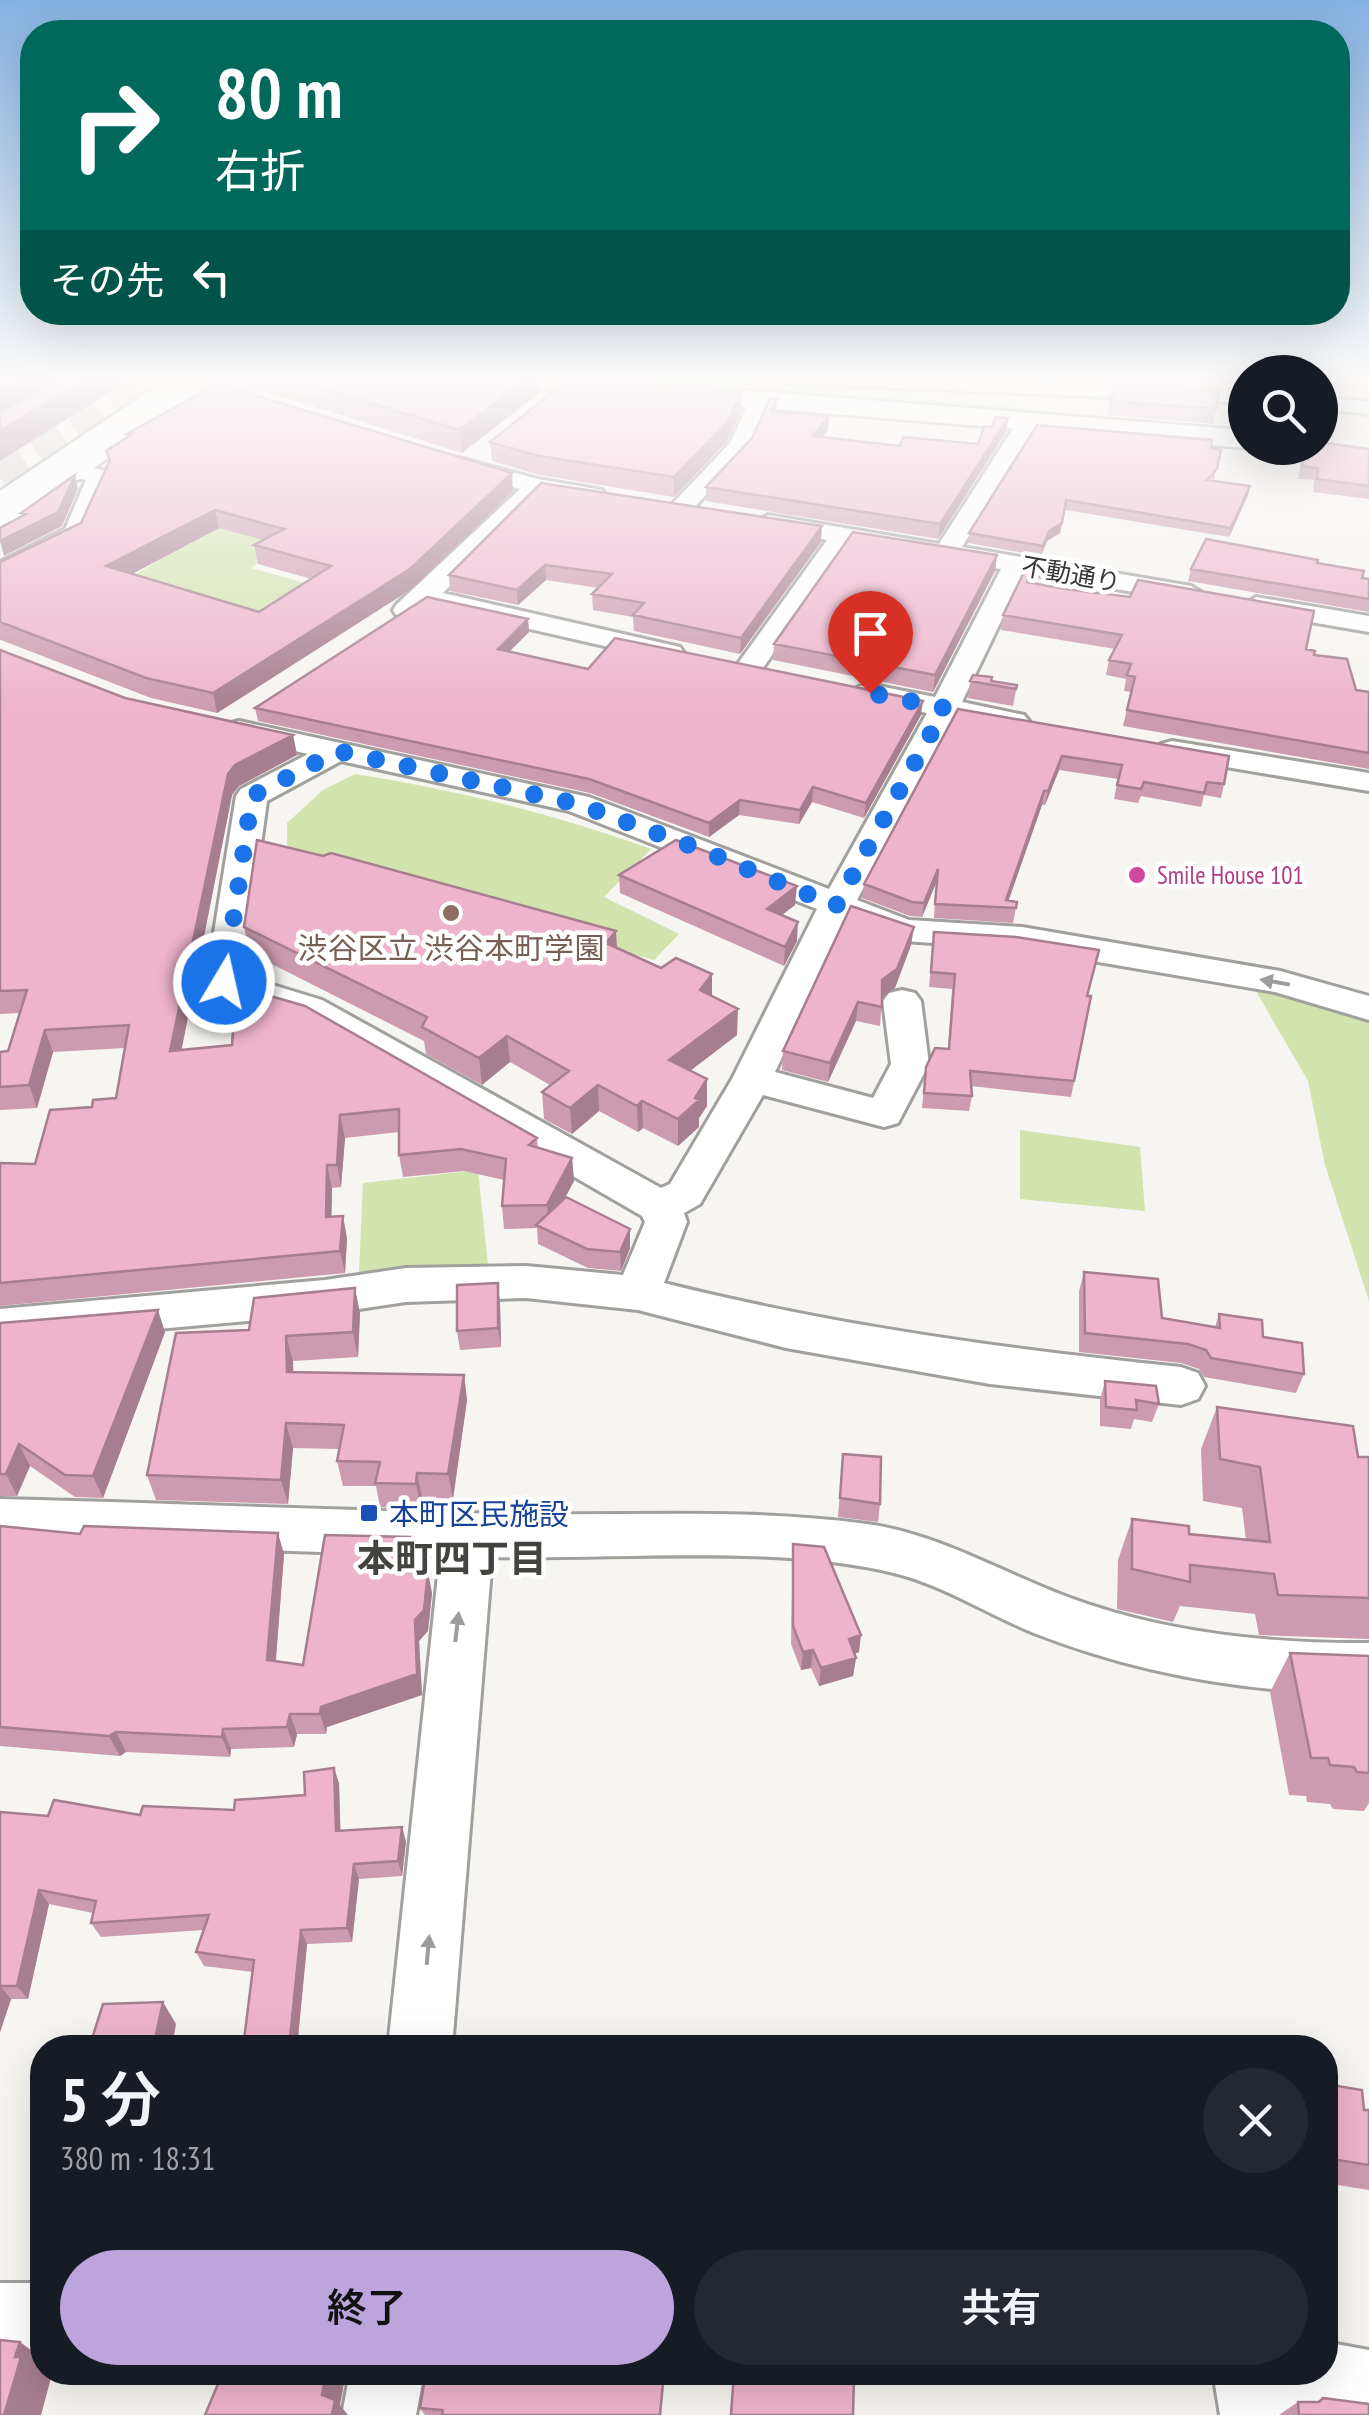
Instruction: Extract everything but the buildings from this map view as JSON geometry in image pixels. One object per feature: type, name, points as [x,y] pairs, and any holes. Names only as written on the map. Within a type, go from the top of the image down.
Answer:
[{"type":"main road","points":[[0,504],[22,490]]},
{"type":"main road","points":[[0,522],[46,490]]},
{"type":"street","points":[[0,572],[76,534],[94,490]]},
{"type":"street","points":[[392,620],[424,597],[532,490]]},
{"type":"street","points":[[560,490],[627,500]]},
{"type":"street","points":[[691,490],[673,506],[713,513]]},
{"type":"street","points":[[948,551],[986,490]]},
{"type":"street","name":"不動通り","points":[[751,519],[1369,624]]},
{"type":"street","points":[[748,669],[844,534]]},
{"type":"street","points":[[660,1207],[686,1194],[752,1079],[836,906],[945,708],[1016,564]]},
{"type":"street","points":[[424,597],[779,675]]},
{"type":"street","points":[[832,686],[1043,727]]},
{"type":"street","points":[[258,706],[214,725],[578,804],[904,930],[1022,938],[1280,982],[1369,1008]]},
{"type":"street","points":[[1140,745],[1369,782]]},
{"type":"street","points":[[338,751],[252,796],[224,982],[309,1008],[660,1207],[666,1222],[638,1293]]},
{"type":"street","points":[[752,1079],[884,1114],[910,1064],[902,1001]]},
{"type":"street","points":[[0,1326],[325,1297],[406,1285],[526,1282],[638,1293],[786,1331],[953,1360],[1182,1386]]},
{"type":"street","points":[[0,1520],[468,1536],[684,1536],[869,1546],[914,1557],[1078,1625],[1195,1653],[1290,1667],[1369,1668]]},
{"type":"street","points":[[421,2035],[468,1536]]},
{"type":"street","points":[[0,2319],[30,2319]]},
{"type":"street","points":[[1338,2381],[1369,2387]]},
{"type":"street","points":[[379,2415],[385,2385]]},
{"type":"street","points":[[1252,2385],[1256,2415]]},
{"type":"green space","points":[[216,526],[265,537],[258,542],[280,547],[251,568],[327,589],[264,630],[120,584]]},
{"type":"green space","points":[[355,774],[505,804],[651,849],[604,897],[679,934],[654,960],[287,858],[287,823],[323,790]]},
{"type":"green space","points":[[1253,986],[1369,1018],[1369,1301],[1325,1165],[1308,1081]]},
{"type":"green space","points":[[1020,1130],[1140,1147],[1145,1211],[1020,1199]]},
{"type":"green space","points":[[478,1170],[488,1265],[359,1273],[363,1183]]},
{"type":"place","name":"Smile House 101","points":[[1137,875]]},
{"type":"place","name":"渋谷区立 渋谷本町学園","points":[[451,913]]},
{"type":"place","name":"本町区民施設","points":[[369,1513]]},
{"type":"district","name":"本町四丁目","points":[[452,1557]]},
{"type":"route","points":[[224,982],[252,796],[338,751],[578,804],[836,906],[945,708],[870,693]]}]
